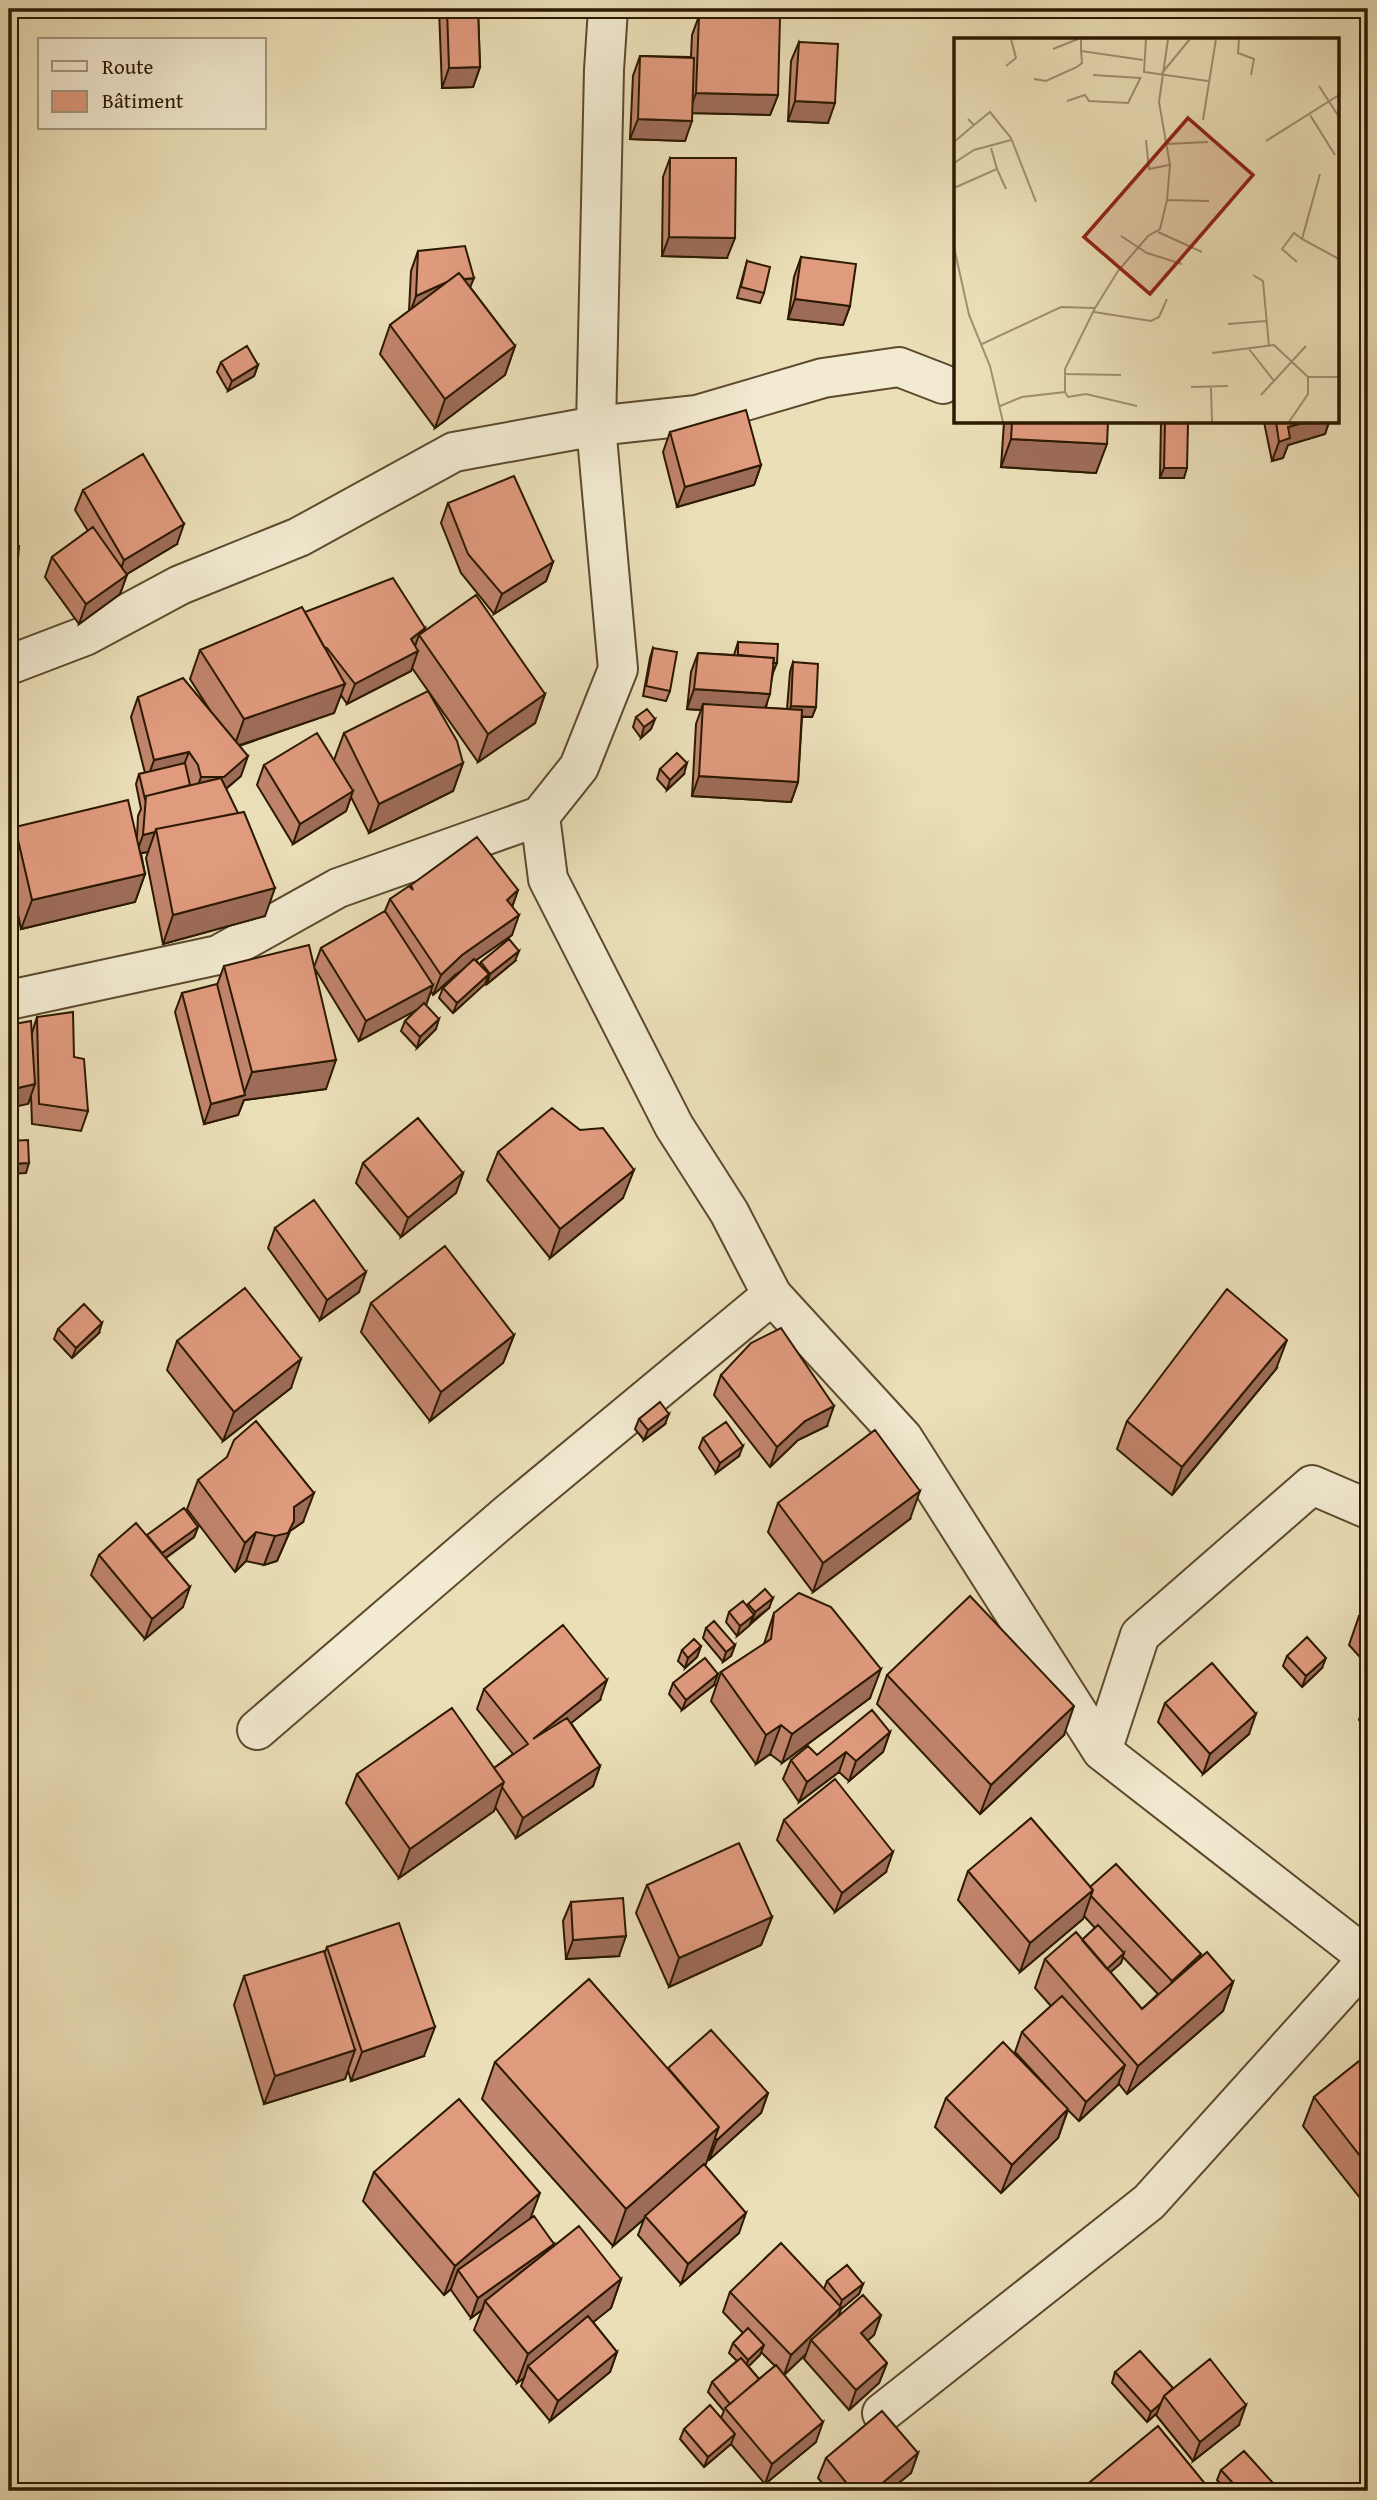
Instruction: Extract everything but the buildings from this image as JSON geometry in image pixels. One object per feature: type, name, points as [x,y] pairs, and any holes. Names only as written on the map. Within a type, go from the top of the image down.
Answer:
[{"type":"street","points":[[9,1000],[218,955],[338,888],[540,816],[579,767],[618,669],[596,426],[607,9]]},
{"type":"street","points":[[9,665],[85,636],[180,584],[299,537],[454,452],[596,426],[697,415],[823,378],[899,366],[943,384]]},
{"type":"street","points":[[540,816],[548,878],[674,1126],[729,1212],[772,1295],[903,1438],[1102,1751],[1368,1959],[1149,2202],[881,2413]]},
{"type":"street","points":[[257,1730],[509,1513],[772,1295]]},
{"type":"street","points":[[1102,1751],[1140,1635],[1312,1485],[1368,1509]]}]
